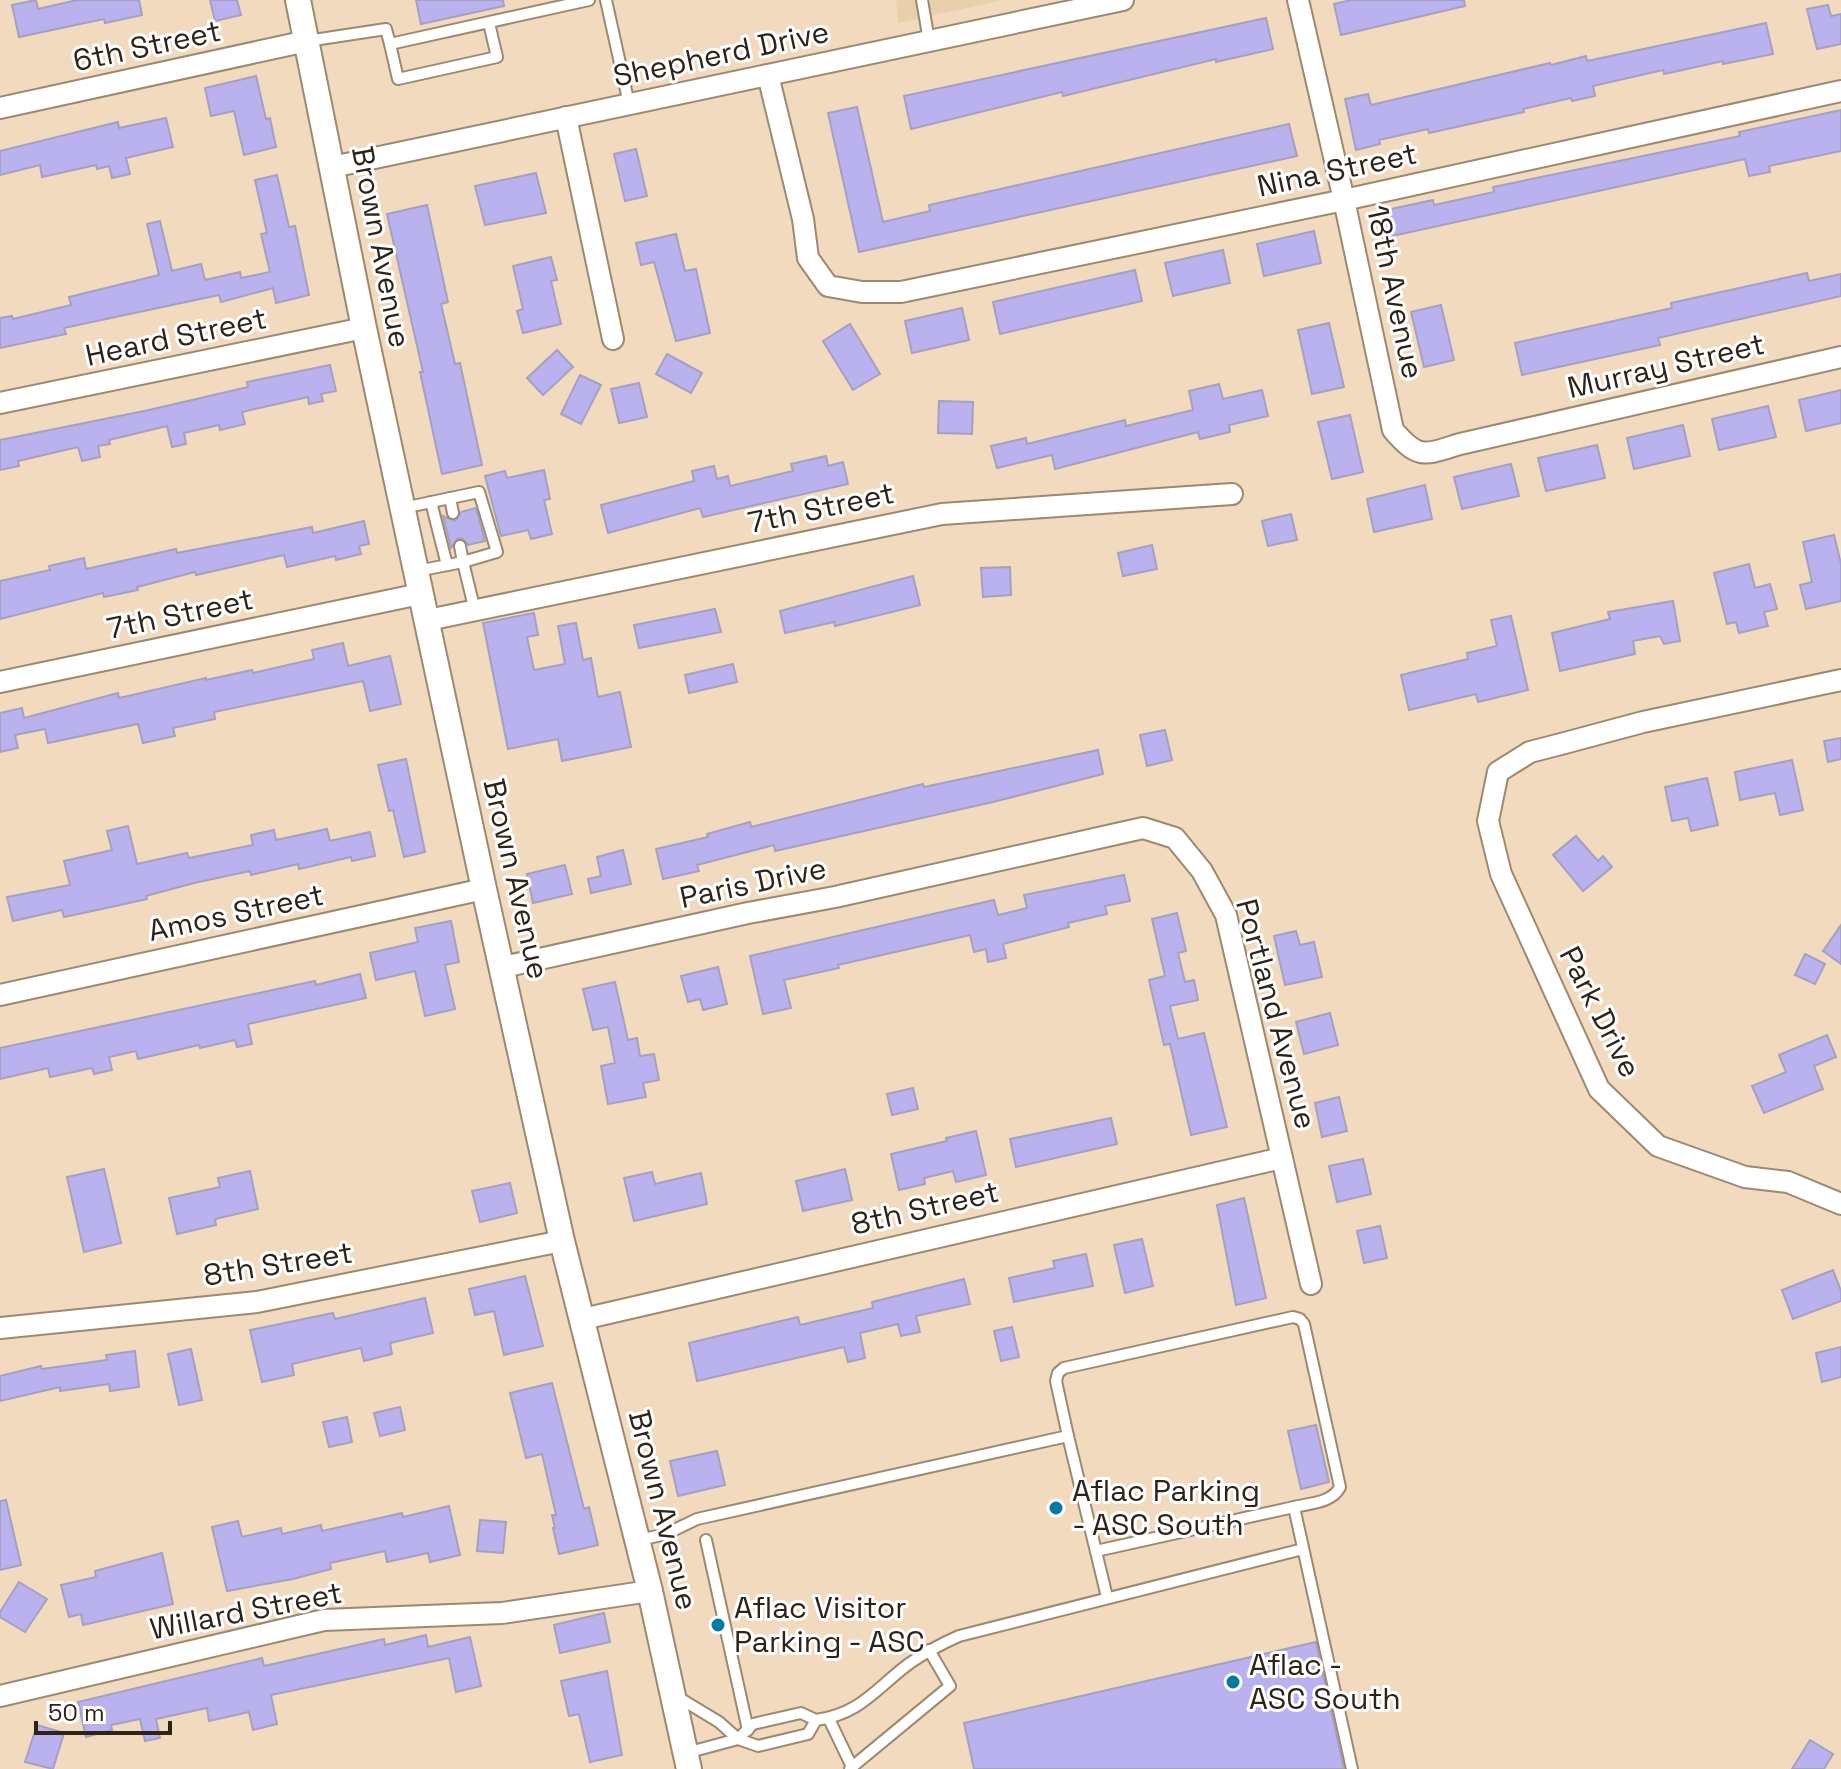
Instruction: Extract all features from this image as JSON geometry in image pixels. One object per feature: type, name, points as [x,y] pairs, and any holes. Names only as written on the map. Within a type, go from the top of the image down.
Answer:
[{"type":"street","name":"Brown Avenue","points":[[298,0],[417,583],[428,620],[484,889],[562,1241],[638,1541],[688,1761]]},
{"type":"street","name":"Shepherd Drive","points":[[332,167],[1123,0]]},
{"type":"street","name":"18th Avenue","points":[[1298,0],[1393,430],[1409,449],[1428,454],[1505,433]]},
{"type":"street","name":"6th Street","points":[[0,108],[307,41]]},
{"type":"street","name":"Nina Street","points":[[768,75],[803,219],[808,258],[828,286],[901,292],[1344,200],[1841,91]]},
{"type":"street","points":[[566,117],[613,339]]},
{"type":"street","name":"Heard Street","points":[[0,403],[364,328]]},
{"type":"street","name":"Murray Street","points":[[1505,433],[1841,357]]},
{"type":"street","name":"7th Street","points":[[428,620],[942,514],[1232,494]]},
{"type":"street","name":"7th Street","points":[[0,682],[417,583]]},
{"type":"street","name":"Park Drive","points":[[1841,680],[1643,722],[1530,752],[1498,772],[1488,821],[1501,874],[1599,1089],[1658,1146],[1745,1177],[1788,1182],[1841,1204]]},
{"type":"street","name":"Portland Avenue","points":[[1015,857],[1143,828],[1175,838],[1202,871],[1226,915],[1311,1284]]},
{"type":"street","name":"Paris Drive","points":[[503,967],[1015,857]]},
{"type":"street","name":"Amos Street","points":[[0,995],[484,889]]},
{"type":"street","name":"8th Street","points":[[583,1319],[1282,1158]]},
{"type":"street","name":"8th Street","points":[[0,1328],[257,1302],[562,1241]]},
{"type":"street","name":"Willard Street","points":[[0,1696],[324,1620],[502,1613],[650,1591]]},
{"type":"lane","points":[[390,44],[589,0]]},
{"type":"lane","points":[[606,0],[629,104]]},
{"type":"lane","points":[[922,0],[929,41]]},
{"type":"lane","points":[[307,41],[386,29],[398,79],[497,57],[489,23]]},
{"type":"lane","points":[[402,508],[479,492],[497,552],[447,565],[417,583]]},
{"type":"lane","points":[[450,498],[453,513]]},
{"type":"lane","points":[[431,502],[447,565]]},
{"type":"lane","points":[[460,546],[475,611]]},
{"type":"lane","points":[[1096,1551],[1294,1507],[1336,1494],[1340,1487],[1304,1324],[1300,1319],[1293,1317],[1064,1368],[1058,1373],[1056,1381],[1068,1436],[1107,1597]]},
{"type":"lane","points":[[638,1541],[666,1534],[697,1519],[1068,1436]]},
{"type":"lane","points":[[1294,1507],[1352,1769]]},
{"type":"lane","points":[[706,1540],[748,1730]]},
{"type":"lane","points":[[688,1761],[738,1739],[753,1724],[801,1713],[816,1720],[829,1719],[866,1702],[929,1650],[959,1636],[1303,1549]]},
{"type":"lane","points":[[829,1719],[851,1768],[876,1751],[950,1686],[929,1650]]},
{"type":"lane","points":[[673,1694],[719,1722],[738,1739],[758,1746],[808,1734],[816,1720]]},
{"type":"shaded area","points":[[896,0],[1004,0],[898,23]]},
{"type":"building","points":[[36,0],[38,9],[77,0],[139,0],[142,15],[105,23],[104,19],[19,37],[12,5]]},
{"type":"building","points":[[210,0],[237,0],[241,15],[215,21]]},
{"type":"building","points":[[416,0],[503,0],[504,6],[421,24]]},
{"type":"building","points":[[1351,0],[1464,0],[1465,6],[1341,35],[1334,4]]},
{"type":"building","points":[[1828,5],[1831,16],[1841,14],[1841,44],[1817,49],[1807,9]]},
{"type":"building","points":[[1266,18],[1273,49],[1216,62],[1216,59],[1063,96],[1062,92],[911,129],[904,96]]},
{"type":"building","points":[[1766,23],[1773,54],[1664,74],[1663,70],[1593,86],[1595,96],[1572,101],[1571,98],[1429,133],[1428,129],[1379,140],[1380,144],[1356,150],[1345,99],[1368,94],[1371,105],[1550,63],[1586,56],[1587,61]]},
{"type":"building","points":[[256,76],[276,147],[244,155],[234,111],[211,116],[205,88]]},
{"type":"building","points":[[857,107],[883,222],[930,211],[929,205],[1289,124],[1297,156],[859,252],[828,113]]},
{"type":"building","points":[[1841,110],[1841,151],[1769,166],[1770,172],[1749,176],[1745,159],[1383,238],[1377,212],[1433,200],[1434,205],[1494,192],[1493,187],[1740,136],[1739,132]]},
{"type":"building","points":[[166,118],[173,147],[126,158],[130,174],[112,178],[109,166],[97,169],[96,165],[42,177],[40,165],[0,175],[0,151],[118,122],[119,128]]},
{"type":"building","points":[[636,149],[647,196],[625,201],[614,154]]},
{"type":"building","points":[[536,173],[546,213],[485,225],[475,186]]},
{"type":"building","points":[[277,175],[289,227],[295,226],[309,295],[276,303],[273,288],[221,302],[219,295],[64,328],[66,334],[0,348],[0,318],[12,316],[13,319],[71,305],[69,297],[159,275],[147,224],[160,221],[172,271],[201,264],[205,280],[240,272],[241,278],[270,272],[261,234],[267,233],[255,180]]},
{"type":"building","points":[[427,205],[448,302],[441,304],[455,364],[460,363],[482,465],[442,474],[420,372],[423,372],[387,214]]},
{"type":"building","points":[[1314,231],[1321,263],[1264,276],[1257,244]]},
{"type":"building","points":[[676,234],[685,271],[696,269],[710,333],[676,341],[654,262],[641,265],[636,243]]},
{"type":"building","points":[[1223,250],[1230,283],[1173,296],[1165,263]]},
{"type":"building","points":[[551,257],[557,280],[551,281],[561,324],[523,333],[517,311],[523,309],[513,266]]},
{"type":"building","points":[[1135,270],[1142,301],[1000,334],[993,302]]},
{"type":"building","points":[[1807,273],[1809,281],[1841,274],[1841,296],[1658,338],[1660,345],[1522,375],[1515,343],[1672,308],[1671,303]]},
{"type":"building","points":[[1441,305],[1454,360],[1424,367],[1411,312]]},
{"type":"building","points":[[962,308],[969,340],[912,353],[905,321]]},
{"type":"building","points":[[1329,323],[1344,387],[1312,394],[1298,330]]},
{"type":"building","points":[[850,324],[880,374],[853,390],[823,341]]},
{"type":"building","points":[[557,350],[573,367],[543,395],[527,378]]},
{"type":"building","points":[[667,354],[702,373],[691,393],[656,374]]},
{"type":"building","points":[[330,365],[336,391],[321,394],[323,401],[309,404],[308,397],[242,412],[245,424],[220,430],[219,425],[184,433],[186,444],[172,447],[167,426],[109,440],[110,444],[98,446],[100,457],[82,461],[78,447],[18,461],[19,466],[0,470],[0,440],[149,410],[248,387],[247,382]]},
{"type":"building","points":[[580,375],[601,385],[581,424],[561,414]]},
{"type":"building","points":[[639,383],[647,417],[619,423],[611,389]]},
{"type":"building","points":[[1219,384],[1223,399],[1262,390],[1268,416],[1229,425],[1230,432],[1200,439],[1198,432],[1055,469],[1052,455],[997,468],[991,446],[1026,438],[1027,444],[1125,420],[1126,426],[1193,410],[1189,391]]},
{"type":"building","points":[[1841,390],[1841,423],[1806,431],[1799,400]]},
{"type":"building","points":[[939,401],[973,402],[972,434],[938,433]]},
{"type":"building","points":[[1768,406],[1776,437],[1719,450],[1712,419]]},
{"type":"building","points":[[1350,415],[1363,472],[1332,479],[1318,422]]},
{"type":"building","points":[[1683,425],[1690,456],[1634,469],[1627,438]]},
{"type":"building","points":[[1597,445],[1605,478],[1546,491],[1538,458]]},
{"type":"building","points":[[826,456],[828,466],[843,462],[848,484],[703,517],[700,508],[608,533],[601,505],[694,481],[692,471],[714,466],[717,479],[728,476],[730,486],[793,471],[791,464]]},
{"type":"building","points":[[1511,464],[1519,496],[1462,509],[1454,477]]},
{"type":"building","points":[[544,470],[550,499],[544,500],[552,534],[531,539],[528,530],[501,536],[485,476],[505,471],[507,478]]},
{"type":"building","points":[[1425,485],[1432,519],[1374,532],[1367,499]]},
{"type":"building","points":[[476,508],[485,541],[468,545],[458,538],[451,548],[443,516],[455,521],[461,512]]},
{"type":"building","points":[[1291,514],[1297,540],[1268,546],[1262,521]]},
{"type":"building","points":[[364,521],[369,544],[359,546],[361,554],[336,560],[335,556],[287,567],[284,555],[196,575],[195,572],[137,587],[138,590],[104,597],[103,593],[0,619],[0,581],[50,570],[49,566],[84,558],[86,569],[176,549],[177,553],[312,527],[313,533]]},
{"type":"building","points":[[1834,535],[1841,564],[1841,601],[1806,609],[1800,585],[1812,582],[1803,542]]},
{"type":"building","points":[[1152,545],[1157,569],[1123,576],[1118,553]]},
{"type":"building","points":[[1749,564],[1755,588],[1770,584],[1777,609],[1764,612],[1768,626],[1739,633],[1736,622],[1727,624],[1714,573]]},
{"type":"building","points":[[1010,567],[1011,595],[983,597],[981,568]]},
{"type":"building","points":[[913,576],[920,605],[835,626],[834,622],[785,633],[780,611]]},
{"type":"building","points":[[1673,601],[1680,641],[1664,644],[1660,636],[1633,641],[1635,654],[1560,671],[1552,633],[1610,619],[1608,612]]},
{"type":"building","points":[[715,609],[721,632],[639,648],[634,625]]},
{"type":"building","points":[[534,613],[538,635],[527,637],[534,670],[565,664],[558,626],[576,623],[583,660],[591,658],[598,697],[620,692],[631,747],[562,761],[558,739],[508,749],[483,623]]},
{"type":"building","points":[[1511,616],[1528,690],[1478,702],[1476,694],[1409,710],[1401,675],[1468,659],[1467,653],[1497,646],[1491,620]]},
{"type":"building","points":[[343,643],[348,666],[390,656],[401,704],[370,711],[363,681],[214,712],[215,719],[173,728],[175,736],[143,743],[138,724],[48,743],[45,729],[15,735],[18,748],[0,752],[0,713],[22,708],[24,718],[118,693],[119,698],[206,678],[252,670],[253,673],[314,659],[312,650]]},
{"type":"building","points":[[733,664],[737,682],[689,693],[685,675]]},
{"type":"building","points":[[1165,730],[1172,760],[1147,766],[1140,735]]},
{"type":"building","points":[[1841,738],[1841,759],[1828,762],[1824,741]]},
{"type":"building","points":[[1098,750],[1103,774],[775,851],[774,845],[697,865],[699,871],[663,879],[656,849],[708,837],[707,834],[750,822],[751,827],[923,784],[924,787]]},
{"type":"building","points":[[406,759],[425,852],[404,857],[378,765]]},
{"type":"building","points":[[1792,760],[1803,810],[1780,815],[1775,793],[1740,800],[1735,772]]},
{"type":"building","points":[[1707,778],[1718,825],[1691,831],[1688,818],[1672,821],[1665,787]]},
{"type":"building","points":[[128,826],[137,864],[187,853],[189,858],[253,845],[251,835],[274,830],[276,840],[327,829],[330,841],[370,832],[375,856],[352,861],[351,857],[299,869],[298,864],[251,875],[250,871],[146,896],[147,899],[64,917],[62,910],[13,921],[7,897],[70,885],[64,861],[112,850],[107,831]]},
{"type":"building","points":[[1576,836],[1598,861],[1603,856],[1612,867],[1583,891],[1553,855]]},
{"type":"building","points":[[623,850],[631,884],[591,893],[588,879],[601,876],[597,857]]},
{"type":"building","points":[[565,865],[572,894],[533,903],[527,874]]},
{"type":"building","points":[[1124,875],[1130,901],[1105,906],[1107,914],[1068,923],[1069,927],[1003,944],[1006,958],[988,962],[986,949],[974,952],[970,935],[838,965],[839,968],[784,980],[791,1008],[763,1014],[750,956],[994,900],[998,915],[1027,908],[1024,895]]},
{"type":"building","points":[[1177,913],[1186,951],[1178,953],[1185,982],[1194,980],[1198,1000],[1170,1006],[1178,1039],[1204,1033],[1227,1127],[1191,1135],[1170,1044],[1164,1045],[1149,980],[1165,976],[1152,919]]},
{"type":"building","points":[[451,921],[459,962],[445,965],[455,1009],[425,1016],[415,971],[376,980],[370,953],[418,942],[415,928]]},
{"type":"building","points":[[1841,925],[1841,964],[1823,951]]},
{"type":"building","points":[[1296,931],[1300,945],[1314,942],[1322,977],[1285,985],[1274,936]]},
{"type":"building","points":[[1805,954],[1825,964],[1815,984],[1795,975]]},
{"type":"building","points":[[718,967],[727,1004],[703,1010],[700,999],[688,1002],[681,976]]},
{"type":"building","points":[[360,974],[366,998],[248,1024],[252,1044],[237,1047],[235,1040],[138,1059],[136,1051],[109,1057],[112,1070],[94,1074],[92,1068],[50,1077],[48,1068],[0,1079],[0,1048]]},
{"type":"building","points":[[615,982],[628,1040],[637,1038],[640,1056],[654,1054],[659,1080],[643,1083],[646,1097],[608,1104],[601,1066],[615,1063],[608,1027],[593,1030],[583,989]]},
{"type":"building","points":[[1330,1013],[1338,1045],[1304,1054],[1296,1022]]},
{"type":"building","points":[[1827,1035],[1836,1057],[1814,1066],[1823,1089],[1764,1113],[1752,1086],[1786,1072],[1779,1055]]},
{"type":"building","points":[[913,1088],[918,1109],[892,1115],[887,1094]]},
{"type":"building","points":[[1339,1097],[1347,1131],[1322,1137],[1315,1103]]},
{"type":"building","points":[[1111,1118],[1117,1144],[1016,1167],[1010,1139]]},
{"type":"building","points":[[976,1131],[986,1175],[956,1182],[953,1171],[924,1178],[925,1184],[899,1190],[891,1154]]},
{"type":"building","points":[[1363,1159],[1371,1194],[1337,1202],[1329,1166]]},
{"type":"building","points":[[104,1169],[121,1243],[84,1252],[67,1177]]},
{"type":"building","points":[[845,1169],[852,1200],[803,1211],[796,1181]]},
{"type":"building","points":[[250,1171],[258,1209],[215,1219],[216,1225],[177,1234],[169,1198],[220,1187],[218,1178]]},
{"type":"building","points":[[652,1172],[655,1184],[701,1173],[707,1204],[634,1221],[624,1178]]},
{"type":"building","points":[[510,1183],[517,1213],[480,1222],[472,1191]]},
{"type":"building","points":[[1244,1198],[1266,1298],[1236,1305],[1217,1205]]},
{"type":"building","points":[[1380,1226],[1387,1258],[1364,1263],[1357,1231]]},
{"type":"building","points":[[1142,1239],[1153,1286],[1125,1293],[1114,1245]]},
{"type":"building","points":[[1086,1254],[1093,1286],[1014,1302],[1009,1278],[1055,1268],[1053,1261]]},
{"type":"building","points":[[1833,1270],[1841,1291],[1841,1301],[1793,1319],[1782,1290]]},
{"type":"building","points":[[525,1276],[543,1346],[504,1355],[494,1311],[475,1315],[469,1289]]},
{"type":"building","points":[[964,1279],[970,1304],[916,1316],[920,1332],[901,1336],[898,1324],[860,1333],[865,1358],[848,1362],[844,1347],[697,1381],[689,1343],[798,1317],[800,1325],[873,1308],[872,1302]]},
{"type":"building","points":[[425,1298],[433,1333],[390,1343],[392,1354],[364,1361],[361,1348],[292,1364],[294,1375],[262,1382],[250,1330],[333,1313],[335,1319]]},
{"type":"building","points":[[1012,1327],[1019,1357],[1001,1361],[994,1331]]},
{"type":"building","points":[[1841,1347],[1841,1377],[1822,1382],[1816,1353]]},
{"type":"building","points":[[191,1349],[202,1400],[179,1405],[168,1354]]},
{"type":"building","points":[[135,1351],[139,1387],[110,1391],[109,1384],[60,1391],[60,1387],[0,1401],[0,1376],[41,1366],[42,1369],[107,1360],[106,1355]]},
{"type":"building","points":[[552,1383],[584,1509],[589,1507],[598,1545],[559,1554],[552,1515],[556,1515],[542,1454],[526,1458],[510,1393]]},
{"type":"building","points":[[400,1407],[405,1430],[380,1436],[374,1413]]},
{"type":"building","points":[[347,1417],[352,1442],[329,1447],[323,1422]]},
{"type":"building","points":[[1316,1425],[1329,1482],[1301,1489],[1288,1431]]},
{"type":"building","points":[[717,1451],[725,1485],[678,1496],[670,1461]]},
{"type":"building","points":[[6,1500],[21,1565],[0,1570],[0,1501]]},
{"type":"building","points":[[449,1506],[460,1555],[430,1562],[428,1553],[387,1562],[385,1551],[330,1563],[331,1569],[293,1579],[227,1591],[212,1527],[238,1521],[242,1537],[281,1528],[282,1534],[321,1525],[322,1531]]},
{"type":"building","points":[[480,1520],[506,1522],[503,1553],[477,1551]]},
{"type":"building","points":[[162,1553],[173,1604],[83,1625],[81,1614],[69,1617],[61,1585],[96,1577],[95,1571]]},
{"type":"building","points":[[19,1582],[47,1599],[25,1632],[0,1617]]},
{"type":"building","points":[[604,1613],[610,1642],[560,1653],[554,1625]]},
{"type":"building","points":[[426,1635],[428,1647],[470,1637],[481,1686],[456,1692],[449,1658],[271,1695],[277,1724],[253,1730],[249,1712],[209,1721],[207,1708],[156,1719],[160,1738],[145,1741],[140,1719],[111,1725],[112,1730],[86,1737],[78,1702],[262,1658],[264,1666],[384,1639],[385,1645]]},
{"type":"building","name":"Aflac - ASC South","points":[[1316,1642],[1344,1769],[974,1769],[964,1723]]},
{"type":"building","points":[[607,1671],[622,1755],[590,1762],[579,1714],[569,1716],[561,1681]]},
{"type":"building","points":[[37,1725],[64,1733],[53,1769],[25,1762]]},
{"type":"building","points":[[1810,1740],[1833,1754],[1824,1769],[1792,1769]]},
{"type":"place","name":"Aflac Parking - ASC South","points":[[1056,1508]]},
{"type":"place","name":"Aflac Visitor Parking - ASC","points":[[718,1625]]},
{"type":"place","name":"Aflac - ASC South","points":[[1233,1682]]}]
